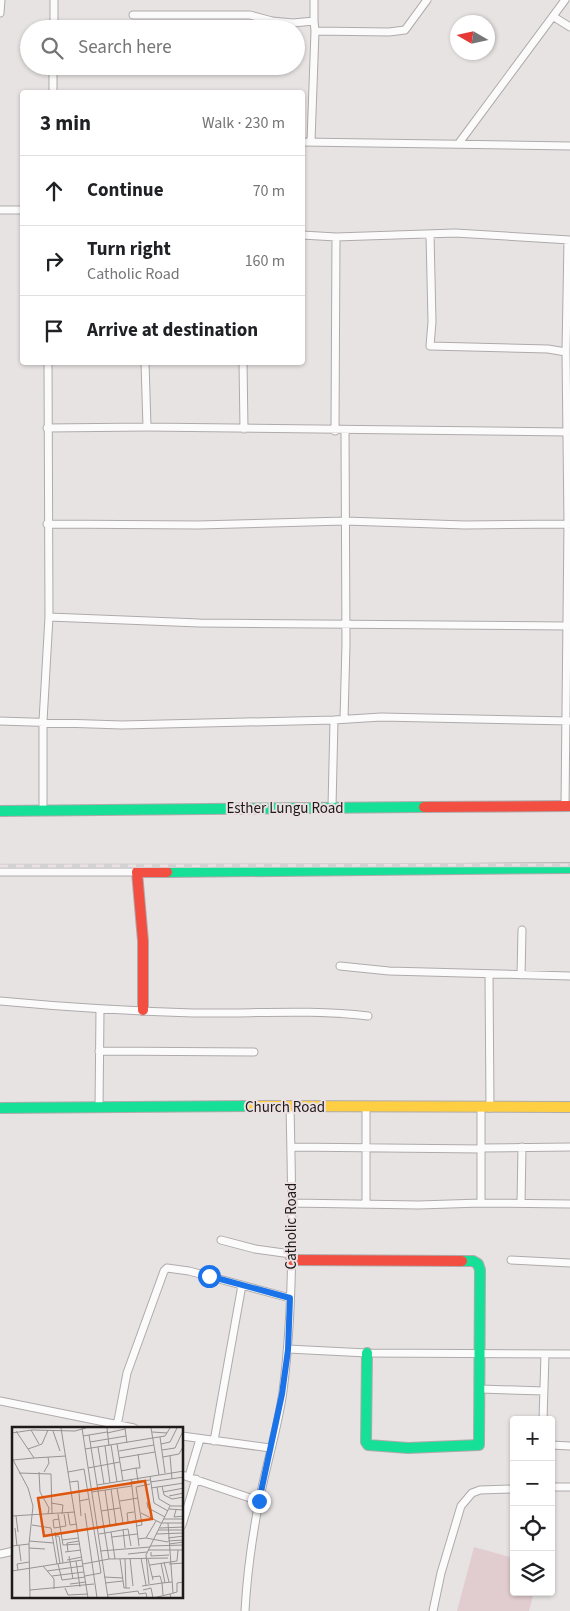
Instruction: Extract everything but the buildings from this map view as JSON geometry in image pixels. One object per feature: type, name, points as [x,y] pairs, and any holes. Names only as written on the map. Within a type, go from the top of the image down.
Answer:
[{"type":"street","points":[[0,14],[1,0]]},
{"type":"street","points":[[54,0],[54,20]]},
{"type":"street","points":[[311,141],[316,31],[314,0]]},
{"type":"street","points":[[316,31],[389,32],[405,30],[427,0]]},
{"type":"street","points":[[460,143],[566,0]]},
{"type":"street","points":[[133,15],[250,15],[276,20]]},
{"type":"street","points":[[554,16],[570,27]]},
{"type":"street","points":[[305,22],[314,22]]},
{"type":"street","points":[[53,75],[53,90]]},
{"type":"street","points":[[305,142],[570,146]]},
{"type":"street","points":[[0,210],[20,210]]},
{"type":"street","points":[[430,234],[432,322],[430,346],[548,349],[566,352]]},
{"type":"street","points":[[305,235],[336,237],[455,234],[569,240],[566,352],[568,524],[567,806]]},
{"type":"street","points":[[335,430],[336,237]]},
{"type":"street","points":[[44,810],[43,721],[49,617],[48,365]]},
{"type":"street","points":[[145,365],[147,427]]},
{"type":"street","points":[[243,365],[244,429]]},
{"type":"street","points":[[47,428],[147,427],[567,432]]},
{"type":"street","points":[[344,719],[345,430]]},
{"type":"street","points":[[48,524],[198,525],[345,521],[464,525],[568,524]]},
{"type":"street","points":[[49,617],[199,623],[567,626]]},
{"type":"street","points":[[0,721],[122,725],[334,720],[381,717],[568,721]]},
{"type":"street","points":[[332,808],[334,720]]},
{"type":"street","name":"Esther Lungu Road","points":[[0,811],[567,806]]},
{"type":"street","points":[[0,872],[570,868]]},
{"type":"street","points":[[137,872],[142,919],[143,1010]]},
{"type":"street","points":[[521,975],[522,930]]},
{"type":"street","points":[[340,966],[389,971],[570,976]]},
{"type":"street","points":[[481,1203],[481,1148],[485,1108],[489,974]]},
{"type":"street","points":[[0,1001],[100,1010],[194,1013],[317,1012],[368,1016]]},
{"type":"street","points":[[99,1108],[100,1010]]},
{"type":"street","points":[[100,1051],[254,1052]]},
{"type":"street","name":"Catholic Road","points":[[245,1611],[248,1570],[259,1501],[282,1394],[288,1350],[292,1202],[290,1106]]},
{"type":"street","points":[[366,1107],[366,1204]]},
{"type":"street","name":"Church Road","points":[[0,1108],[570,1107]]},
{"type":"street","points":[[291,1147],[570,1147]]},
{"type":"street","points":[[521,1203],[522,1147]]},
{"type":"street","points":[[292,1202],[419,1205],[481,1203],[570,1204]]},
{"type":"street","points":[[221,1240],[291,1257],[473,1261],[478,1264],[480,1270],[480,1442],[477,1446],[408,1448],[368,1445],[366,1442],[367,1353]]},
{"type":"street","points":[[511,1260],[570,1263]]},
{"type":"street","points":[[117,1426],[127,1373],[164,1271],[167,1268],[173,1267],[290,1298]]},
{"type":"street","points":[[214,1441],[242,1284]]},
{"type":"street","points":[[288,1350],[367,1353],[570,1354]]},
{"type":"street","points":[[543,1416],[545,1354]]},
{"type":"street","points":[[480,1389],[544,1391]]},
{"type":"street","points":[[0,1401],[126,1427]]},
{"type":"street","points":[[184,1436],[270,1448]]},
{"type":"street","points":[[184,1511],[189,1477],[200,1439]]},
{"type":"street","points":[[555,1445],[570,1446]]},
{"type":"street","points":[[189,1477],[259,1501]]},
{"type":"street","points":[[555,1487],[570,1487]]},
{"type":"street","points":[[433,1611],[441,1573],[461,1506],[472,1493],[480,1490],[510,1489]]},
{"type":"shaded area","points":[[474,1547],[510,1557],[510,1596],[533,1596],[529,1611],[457,1611]]},
{"type":"railway","points":[[0,866],[570,865]]},
{"type":"traffic: fast","points":[[0,811],[424,807]]},
{"type":"traffic: fast","points":[[167,872],[570,868]]},
{"type":"traffic: fast","points":[[0,1108],[251,1106]]},
{"type":"traffic: fast","points":[[367,1353],[366,1442],[368,1445],[408,1448],[479,1445],[480,1270],[478,1264],[473,1261],[462,1261]]},
{"type":"traffic: slow","points":[[251,1106],[570,1107]]},
{"type":"traffic: jam","points":[[424,807],[570,806]]},
{"type":"traffic: jam","points":[[143,1010],[143,941],[137,872],[167,872]]},
{"type":"traffic: jam","points":[[291,1260],[462,1261]]},
{"type":"route","points":[[209,1276],[290,1298],[288,1350],[282,1394],[259,1501]]}]
